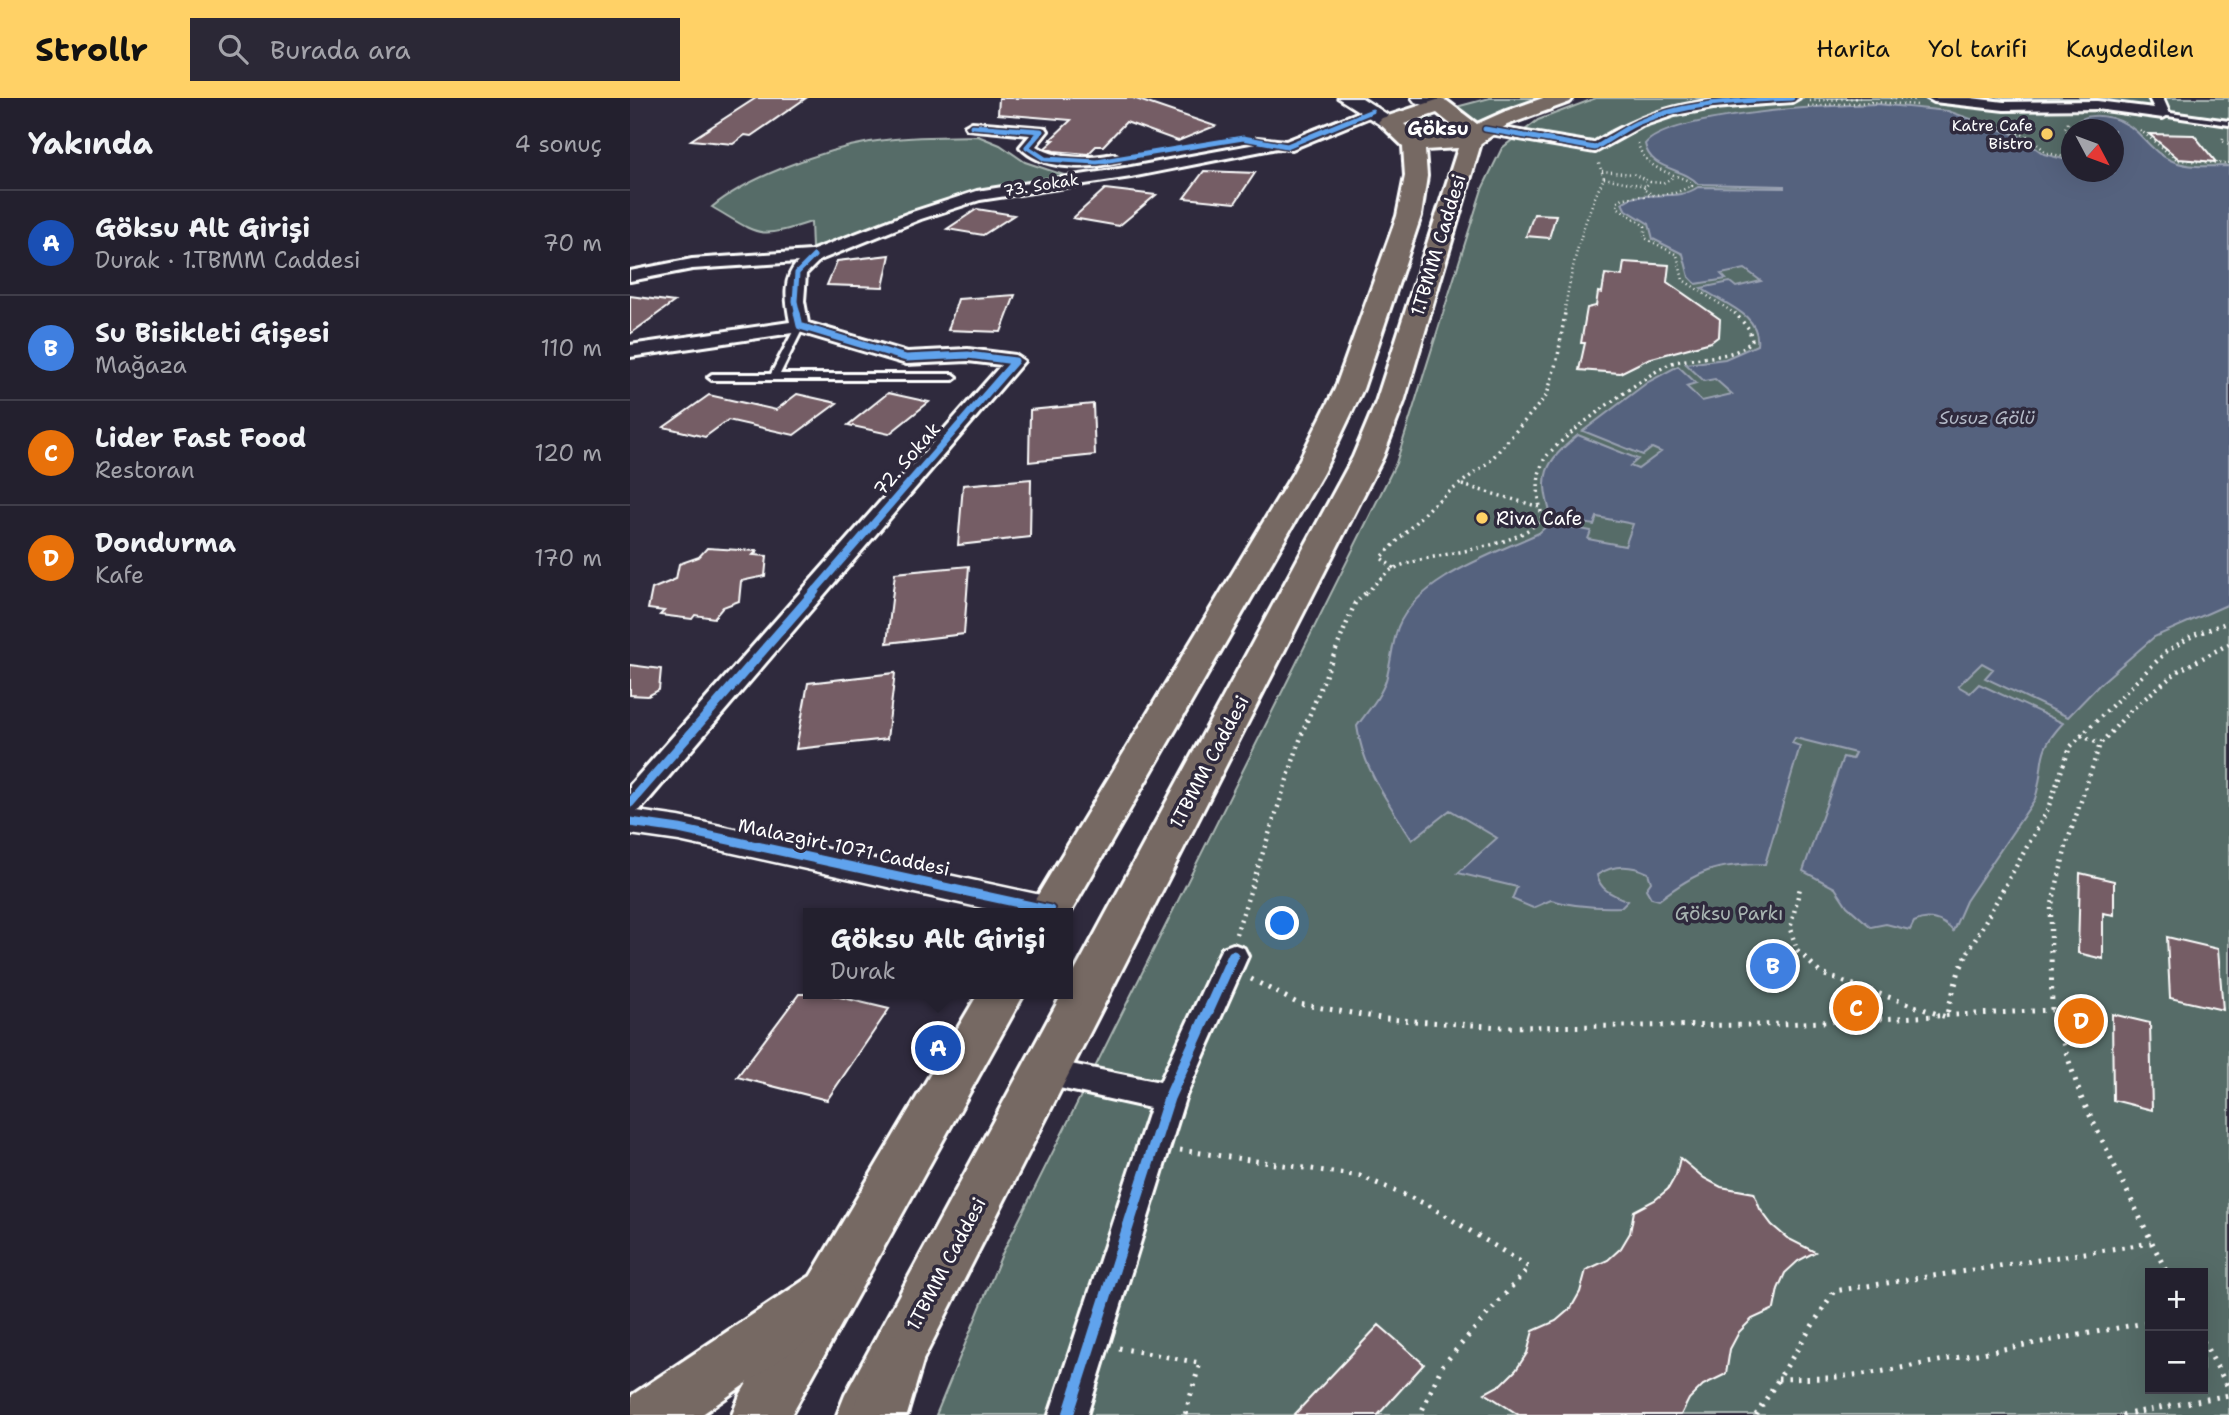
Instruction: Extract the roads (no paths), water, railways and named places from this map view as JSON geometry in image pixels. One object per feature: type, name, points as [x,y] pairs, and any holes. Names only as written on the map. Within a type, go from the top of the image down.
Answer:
[{"type":"main road","points":[[1348,98],[1380,117],[1414,144],[1477,135],[1563,98]]},
{"type":"main road","points":[[1380,117],[1431,102],[1463,98]]},
{"type":"main road","points":[[1431,102],[1477,135]]},
{"type":"main road","name":"1.TBMM Caddesi","points":[[895,1361],[1368,457],[1390,402],[1477,135]]},
{"type":"main road","name":"1.TBMM Caddesi","points":[[1051,908],[1308,473],[1349,389],[1409,216],[1416,176],[1414,144]]},
{"type":"main road","points":[[760,1415],[998,999]]},
{"type":"main road","points":[[652,1415],[828,1296]]},
{"type":"main road","points":[[865,1415],[895,1361]]},
{"type":"main road","points":[[879,1415],[895,1361]]},
{"type":"street","points":[[1477,135],[1540,148],[1595,148],[1625,129],[1658,115],[1722,104],[1792,98]]},
{"type":"street","points":[[2156,98],[2163,114]]},
{"type":"street","points":[[1930,102],[2097,105],[2163,114]]},
{"type":"street","name":"73. Sokak","points":[[630,276],[692,264],[814,256],[904,220],[977,196],[1132,172],[1277,144],[1287,146],[1380,117]]},
{"type":"street","points":[[972,126],[1041,131],[1027,147],[1045,159],[1097,162],[1243,138],[1277,144]]},
{"type":"street","points":[[630,351],[800,326],[795,301],[797,273],[814,256]]},
{"type":"street","name":"72. Sokak","points":[[630,803],[1015,361],[968,355],[906,358],[800,326]]},
{"type":"street","name":"Malazgirt 1071 Caddesi","points":[[630,822],[679,829],[1031,908]]},
{"type":"street","points":[[1068,1415],[1169,1098],[1233,956]]},
{"type":"street","points":[[1046,1072],[1169,1098]]},
{"type":"lane","points":[[2163,114],[2229,123]]},
{"type":"lane","points":[[774,377],[800,326]]},
{"type":"lane","points":[[712,377],[953,377]]},
{"type":"water","name":"Susuz Gölü","points":[[1877,104],[1948,111],[2019,136],[2044,154],[2061,158],[2061,182],[2124,182],[2124,123],[2159,153],[2175,162],[2195,166],[2229,166],[2229,604],[2154,637],[2101,683],[2068,717],[1985,678],[1993,669],[1982,663],[1958,686],[1970,693],[1979,684],[2063,723],[2044,751],[2035,799],[1966,901],[1953,931],[1940,921],[1930,919],[1914,922],[1910,930],[1886,924],[1871,927],[1847,906],[1835,888],[1803,871],[1843,757],[1852,759],[1855,753],[1795,738],[1792,743],[1800,746],[1765,864],[1733,865],[1708,871],[1685,882],[1659,900],[1651,898],[1646,889],[1651,882],[1648,873],[1635,868],[1616,867],[1597,875],[1608,892],[1628,901],[1622,907],[1577,906],[1551,900],[1533,908],[1512,899],[1517,887],[1458,873],[1497,838],[1450,810],[1412,840],[1371,772],[1357,726],[1384,686],[1398,627],[1408,610],[1440,581],[1459,569],[1539,533],[1550,523],[1591,531],[1588,539],[1625,546],[1633,524],[1597,517],[1594,525],[1552,518],[1545,480],[1551,462],[1558,454],[1578,435],[1638,459],[1630,466],[1638,469],[1661,452],[1652,448],[1643,455],[1583,431],[1648,382],[1678,366],[1696,383],[1686,386],[1702,401],[1732,394],[1715,379],[1704,381],[1686,364],[1725,359],[1757,345],[1757,334],[1746,317],[1701,288],[1730,282],[1736,287],[1761,281],[1745,269],[1721,274],[1726,279],[1696,284],[1689,277],[1683,254],[1653,239],[1649,224],[1625,209],[1622,203],[1638,196],[1679,194],[1698,187],[1784,186],[1698,184],[1685,174],[1653,159],[1645,144],[1660,134],[1717,118],[1826,106]]},
{"type":"water","name":"Susuz Gölü","points":[[2093,116],[2114,119],[2082,119]]},
{"type":"place","name":"Katre Cafe Bistro","points":[[2047,134]]},
{"type":"place","name":"Riva Cafe","points":[[1482,518]]},
{"type":"place","name":"Su Bisikleti Gişesi","points":[[1773,966]]},
{"type":"place","name":"Lider Fast Food","points":[[1856,1008]]},
{"type":"place","name":"Dondurma","points":[[2081,1021]]},
{"type":"place","name":"Göksu Alt Girişi","points":[[938,1048]]},
{"type":"district","name":"Göksu","points":[[1438,128]]},
{"type":"park label","name":"Göksu Parkı","points":[[1729,913]]}]
